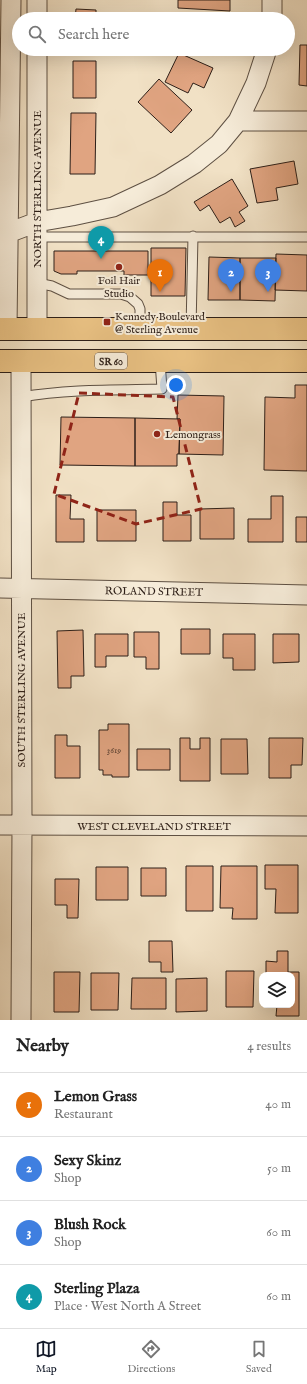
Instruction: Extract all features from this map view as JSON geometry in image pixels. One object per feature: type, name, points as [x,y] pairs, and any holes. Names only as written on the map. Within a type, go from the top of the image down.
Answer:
[{"type":"main road","points":[[2,334],[17,340],[37,329],[307,329]]},
{"type":"main road","points":[[10,361],[48,344],[147,344],[185,329]]},
{"type":"main road","name":"SR 60","points":[[10,361],[307,361]]},
{"type":"street","name":"NORTH STERLING AVENUE","points":[[10,0],[13,12]]},
{"type":"street","points":[[37,0],[37,12]]},
{"type":"street","points":[[272,0],[272,12]]},
{"type":"street","name":"NORTH STERLING AVENUE","points":[[2,334],[4,233],[21,56]]},
{"type":"street","name":"NORTH STERLING AVENUE","points":[[23,56],[37,229],[37,329]]},
{"type":"street","points":[[4,233],[37,229],[72,216],[113,206],[160,185],[194,164],[219,144],[238,121],[256,83],[265,56]]},
{"type":"street","points":[[238,121],[307,121]]},
{"type":"street","name":"SOUTH STERLING AVENUE","points":[[10,361],[21,397],[21,1020]]},
{"type":"street","name":"ROLAND STREET","points":[[0,588],[307,595]]},
{"type":"street","name":"WEST CLEVELAND STREET","points":[[0,825],[307,826]]},
{"type":"lane","points":[[37,229],[193,236],[307,237]]},
{"type":"lane","points":[[185,329],[193,236]]},
{"type":"lane","points":[[37,283],[52,286],[69,294],[121,294],[130,297],[138,304],[140,309],[140,329]]},
{"type":"lane","points":[[21,397],[50,392],[162,389],[160,361]]},
{"type":"highlighted area","points":[[79,393],[173,397],[201,509],[136,524],[54,494]]},
{"type":"building","points":[[178,0],[230,0],[230,11],[178,8]]},
{"type":"building","points":[[76,9],[96,10],[96,12],[76,12]]},
{"type":"building","points":[[300,45],[307,45],[307,86],[299,85]]},
{"type":"building","points":[[178,56],[186,56],[213,68],[204,88],[193,83],[188,93],[165,82]]},
{"type":"building","points":[[73,61],[96,61],[96,98],[73,98]]},
{"type":"building","points":[[159,79],[192,110],[171,133],[138,102]]},
{"type":"building","points":[[71,113],[96,113],[95,174],[70,174]]},
{"type":"building","points":[[294,161],[298,184],[276,188],[278,200],[257,203],[250,169]]},
{"type":"building","points":[[232,179],[248,206],[239,212],[245,221],[235,227],[230,217],[220,223],[209,205],[200,211],[194,202]]},
{"type":"building","points":[[151,248],[186,248],[185,296],[151,296]]},
{"type":"building","points":[[54,251],[148,251],[148,275],[124,275],[124,271],[77,271],[77,274],[61,274],[54,271]]},
{"type":"building","points":[[276,254],[307,255],[307,291],[275,290]]},
{"type":"building","points":[[209,257],[240,258],[240,300],[208,300]]},
{"type":"building","points":[[240,258],[276,258],[275,301],[240,300]]},
{"type":"building","points":[[295,385],[307,385],[307,471],[264,470],[265,397],[295,398]]},
{"type":"building","points":[[178,395],[224,396],[223,455],[179,454],[180,419],[177,419]]},
{"type":"building","points":[[61,417],[135,418],[135,466],[60,465]]},
{"type":"building","points":[[135,418],[180,419],[179,454],[177,454],[177,466],[135,466]]},
{"type":"building","points":[[56,495],[71,495],[70,519],[84,519],[84,542],[56,542]]},
{"type":"building","points":[[271,496],[283,496],[283,542],[248,542],[248,519],[271,519]]},
{"type":"building","points":[[163,502],[177,502],[177,515],[191,515],[191,541],[163,541]]},
{"type":"building","points":[[234,508],[234,539],[200,539],[200,509]]},
{"type":"building","points":[[97,510],[136,510],[136,541],[97,541]]},
{"type":"building","points":[[296,517],[307,517],[307,542],[296,542]]},
{"type":"building","points":[[181,629],[210,629],[210,654],[181,654]]},
{"type":"building","points":[[83,630],[84,676],[71,676],[71,688],[58,688],[57,631]]},
{"type":"building","points":[[134,632],[159,632],[159,669],[146,669],[146,657],[134,657]]},
{"type":"building","points":[[95,634],[128,634],[128,656],[106,656],[106,667],[95,667]]},
{"type":"building","points":[[223,634],[255,634],[255,670],[233,670],[233,658],[223,658]]},
{"type":"building","points":[[273,634],[299,634],[299,662],[273,663]]},
{"type":"building","points":[[108,724],[129,724],[129,777],[112,777],[112,775],[103,775],[103,770],[99,770],[99,730],[108,730]]},
{"type":"building","points":[[55,735],[67,735],[67,746],[80,746],[80,778],[55,778]]},
{"type":"building","points":[[180,738],[190,738],[190,749],[200,749],[200,738],[210,738],[210,781],[180,781]]},
{"type":"building","points":[[269,738],[303,738],[302,765],[291,765],[291,778],[269,778]]},
{"type":"building","points":[[221,739],[247,739],[248,774],[221,774]]},
{"type":"building","points":[[137,749],[170,749],[170,770],[137,770]]},
{"type":"building","points":[[265,865],[298,865],[298,913],[275,913],[276,889],[265,889]]},
{"type":"building","points":[[186,866],[213,866],[213,911],[186,911]]},
{"type":"building","points":[[221,866],[257,866],[257,919],[232,919],[233,908],[220,908]]},
{"type":"building","points":[[96,867],[128,867],[128,900],[96,900]]},
{"type":"building","points":[[141,868],[166,868],[166,896],[141,896]]},
{"type":"building","points":[[55,879],[79,879],[78,918],[67,918],[67,905],[55,905]]},
{"type":"building","points":[[149,941],[172,941],[173,972],[161,972],[161,962],[149,962]]},
{"type":"building","points":[[277,951],[288,951],[288,972],[266,972],[266,961],[277,962]]},
{"type":"building","points":[[226,971],[254,971],[253,1007],[226,1007]]},
{"type":"building","points":[[54,972],[80,972],[79,1012],[54,1012]]},
{"type":"building","points":[[295,972],[299,972],[299,1016],[276,1016],[277,1008],[295,1008]]},
{"type":"building","points":[[91,973],[119,973],[118,1010],[91,1010]]},
{"type":"building","points":[[132,978],[166,978],[166,1009],[131,1009]]},
{"type":"building","points":[[207,978],[207,1011],[176,1012],[176,979]]},
{"type":"place","name":"Sterling Plaza","points":[[101,259]]},
{"type":"place","name":"Foil Hair Studio","points":[[119,267]]},
{"type":"place","name":"Lemon Grass","points":[[160,292]]},
{"type":"place","name":"Sexy Skinz","points":[[231,292]]},
{"type":"place","name":"Blush Rock","points":[[268,292]]},
{"type":"place","name":"Kennedy Boulevard @ Sterling Avenue","points":[[107,322]]},
{"type":"place","name":"Lemongrass","points":[[157,434]]}]
